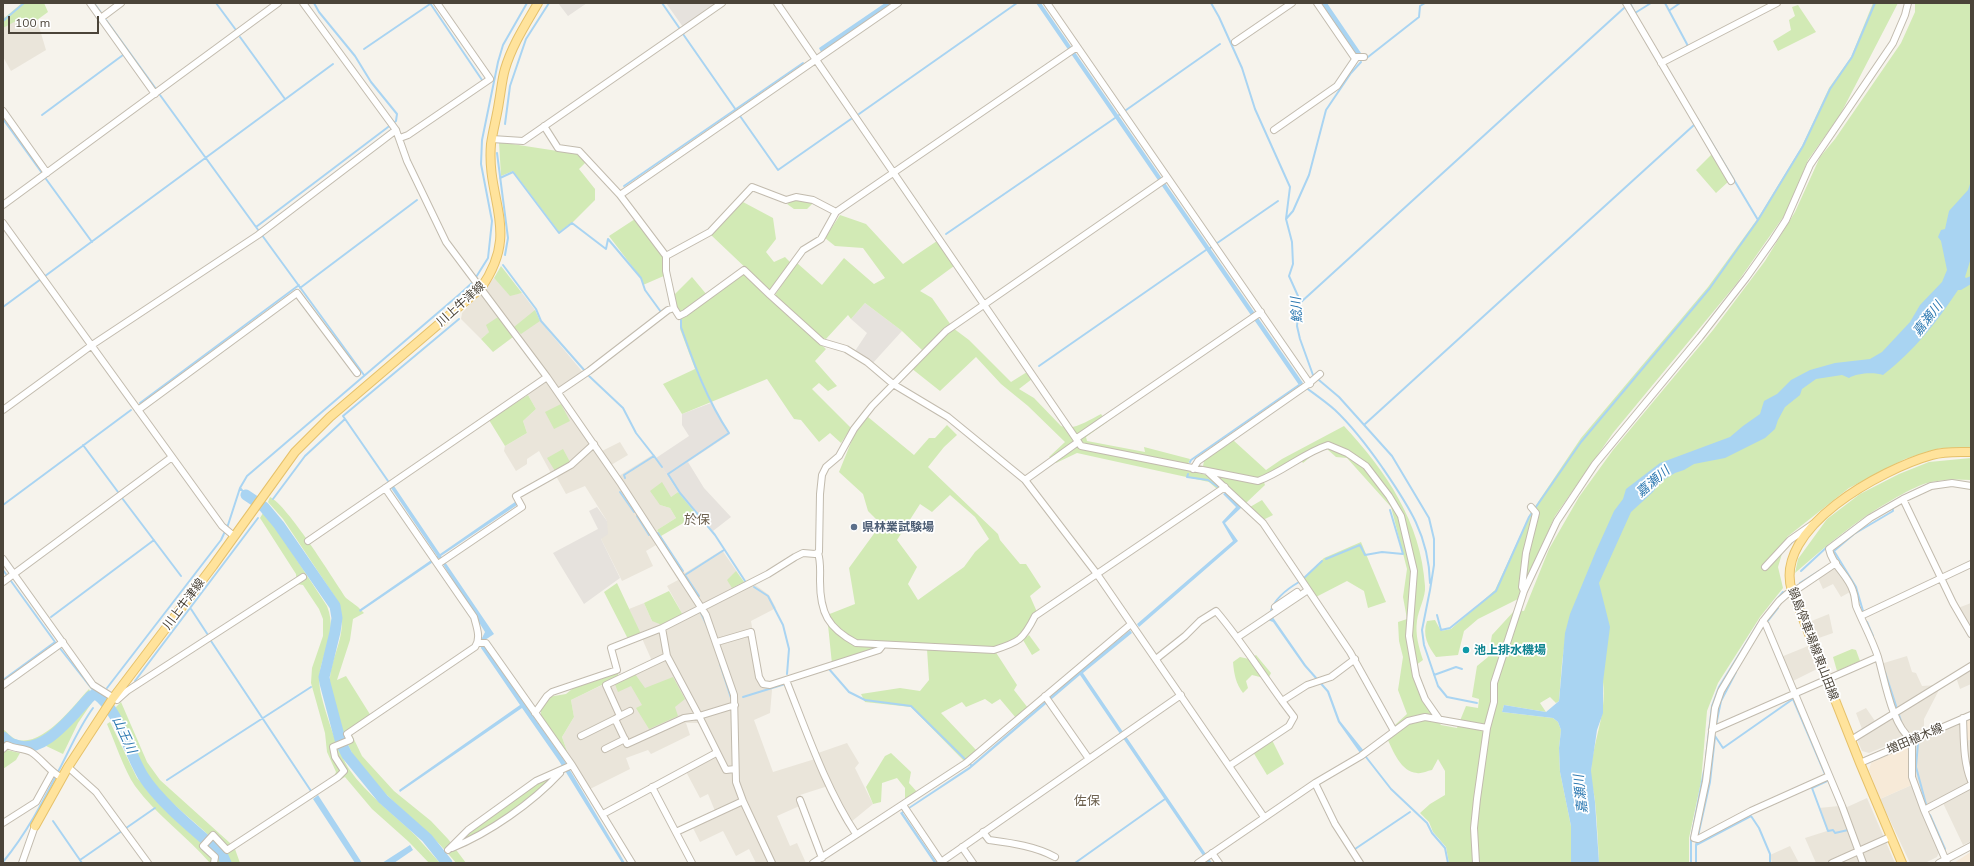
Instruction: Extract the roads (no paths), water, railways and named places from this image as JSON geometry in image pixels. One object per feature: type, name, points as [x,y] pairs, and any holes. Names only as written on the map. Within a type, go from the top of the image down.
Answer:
[{"type":"main road","name":"川上牛津線","points":[[68,767],[113,698],[232,534],[253,510],[295,452],[311,434],[492,273],[501,245],[501,227],[492,167],[492,139],[505,69],[516,40],[538,3]]},
{"type":"main road","name":"鍋島停車場線東山田線","points":[[1902,863],[1860,763],[1792,591],[1789,574],[1790,561],[1796,549],[1815,523],[1836,504],[1862,487],[1904,465],[1932,455],[1951,452],[1971,452]]},
{"type":"main road","points":[[35,826],[68,767]]},
{"type":"street","points":[[90,3],[155,94]]},
{"type":"street","points":[[101,18],[122,3]]},
{"type":"street","points":[[3,206],[278,3]]},
{"type":"street","points":[[303,3],[396,130],[407,161],[446,242],[558,392],[702,608],[717,642],[732,684],[736,705],[736,782],[743,801],[772,863]]},
{"type":"street","points":[[400,138],[408,135],[490,80],[437,3]]},
{"type":"street","points":[[492,139],[523,141],[722,3]]},
{"type":"street","points":[[777,3],[1081,446],[1258,482],[1274,475],[1315,449],[1328,445],[1347,453],[1366,466],[1389,496],[1401,516],[1414,571],[1409,636],[1416,676],[1425,699],[1439,719]]},
{"type":"street","points":[[620,195],[898,3]]},
{"type":"street","points":[[1047,3],[1122,113],[1163,180],[1214,245],[1306,386]]},
{"type":"street","points":[[1235,42],[1292,3]]},
{"type":"street","points":[[1317,3],[1356,58]]},
{"type":"street","points":[[1626,3],[1664,62],[1731,181]]},
{"type":"street","points":[[1664,62],[1777,3]]},
{"type":"street","points":[[1476,863],[1474,828],[1487,728],[1494,702],[1494,683],[1524,592],[1557,521],[1595,464],[1700,337],[1746,278],[1773,240],[1786,220],[1810,165],[1826,144],[1893,43],[1905,15],[1908,3]]},
{"type":"street","points":[[770,295],[803,250],[821,239],[836,212],[1077,47]]},
{"type":"street","points":[[1274,130],[1337,86],[1356,58],[1364,57]]},
{"type":"street","points":[[3,111],[47,173]]},
{"type":"street","points":[[544,126],[558,148],[579,151],[620,195],[666,256],[666,271],[674,308],[679,316],[744,270],[822,342],[846,349],[867,362],[893,384],[948,417],[1025,480],[1097,574],[1264,816]]},
{"type":"street","points":[[3,410],[92,345],[260,233],[396,130]]},
{"type":"street","points":[[1163,180],[946,331],[872,406],[854,429],[839,456],[826,467],[822,475],[820,494],[820,548],[818,553],[820,559],[820,585],[825,614],[831,626],[841,635],[856,643],[994,650],[1008,645],[1025,636],[1036,616],[1225,487]]},
{"type":"street","points":[[666,256],[710,232],[752,187],[786,200],[796,197],[812,200],[836,212]]},
{"type":"street","points":[[3,223],[222,526],[232,534]]},
{"type":"street","points":[[138,410],[297,293],[357,373]]},
{"type":"street","points":[[558,392],[589,371],[668,310],[674,308]]},
{"type":"street","points":[[1025,480],[1078,440],[1259,313]]},
{"type":"street","points":[[1193,469],[1198,461],[1306,386],[1320,374]]},
{"type":"street","points":[[308,541],[547,377]]},
{"type":"street","points":[[438,561],[522,507],[516,496],[571,465],[594,444]]},
{"type":"street","points":[[4,581],[172,457]]},
{"type":"street","points":[[1208,472],[1263,523],[1355,659],[1394,731]]},
{"type":"street","points":[[1946,861],[1924,810],[1912,777],[1912,740],[1903,732],[1897,711],[1880,669],[1878,657],[1848,579],[1836,563],[1829,549],[1870,518],[1903,499],[1931,486],[1952,483],[1971,486]]},
{"type":"street","points":[[214,863],[215,857],[203,846],[213,835],[227,850],[338,778],[344,771],[335,757],[333,747],[350,740],[347,734],[475,648],[478,643],[479,639],[474,617],[438,561],[385,488]]},
{"type":"street","points":[[1903,499],[1941,578],[1971,634]]},
{"type":"street","points":[[1524,592],[1522,587],[1526,553],[1536,514],[1531,508]]},
{"type":"street","points":[[1766,567],[1790,540],[1802,530],[1815,523]]},
{"type":"street","points":[[535,713],[547,696],[552,692],[617,670],[611,648],[662,628],[768,574],[803,553],[818,553]]},
{"type":"street","points":[[3,559],[93,685],[117,700],[133,687],[303,577]]},
{"type":"street","points":[[1829,776],[1751,811],[1696,838],[1706,781],[1715,708],[1721,691],[1779,601],[1836,563]]},
{"type":"street","points":[[1861,616],[1971,564]]},
{"type":"street","points":[[1275,606],[1307,588]]},
{"type":"street","points":[[1238,637],[1307,588]]},
{"type":"street","points":[[1156,659],[1185,636],[1200,621],[1216,611],[1238,637],[1246,651],[1294,717],[1289,726],[1229,766]]},
{"type":"street","points":[[1765,623],[1829,776],[1863,863]]},
{"type":"street","points":[[813,863],[967,762],[1131,624]]},
{"type":"street","points":[[662,628],[667,656],[699,716],[716,753],[726,770],[735,769]]},
{"type":"street","points":[[717,642],[751,632],[759,677],[763,684],[770,685],[879,650],[883,645]]},
{"type":"street","points":[[3,685],[63,642]]},
{"type":"street","points":[[478,643],[486,643],[572,765],[632,863]]},
{"type":"street","points":[[667,656],[606,685],[627,744],[684,718],[699,716],[736,705]]},
{"type":"street","points":[[1712,730],[1878,657]]},
{"type":"street","points":[[1282,701],[1319,681],[1331,677],[1355,659]]},
{"type":"street","points":[[1851,740],[1971,666]]},
{"type":"street","points":[[786,680],[816,756],[844,816],[856,834]]},
{"type":"street","points":[[1045,696],[1089,759]]},
{"type":"street","points":[[903,805],[942,862],[983,832],[1181,696]]},
{"type":"street","points":[[581,736],[630,711]]},
{"type":"street","name":"増田植木線","points":[[1860,763],[1971,715]]},
{"type":"street","points":[[1198,863],[1264,816],[1315,783],[1361,756],[1394,731],[1417,718],[1425,716],[1487,728]]},
{"type":"street","points":[[1963,718],[1964,753],[1971,781]]},
{"type":"street","points":[[606,749],[625,739]]},
{"type":"street","points":[[4,745],[31,752],[52,773],[62,778]]},
{"type":"street","points":[[603,814],[716,753]]},
{"type":"street","points":[[562,771],[543,792],[474,839],[448,850],[468,830],[536,781],[562,771],[572,765]]},
{"type":"street","points":[[68,767],[96,792],[148,863]]},
{"type":"street","points":[[3,823],[36,802],[52,773]]},
{"type":"street","points":[[1315,783],[1335,824],[1360,863]]},
{"type":"street","points":[[1924,810],[1971,785]]},
{"type":"street","points":[[652,787],[692,863]]},
{"type":"street","points":[[800,800],[822,858]]},
{"type":"street","points":[[676,832],[743,801]]},
{"type":"street","points":[[22,863],[35,826]]},
{"type":"street","points":[[983,832],[989,840],[1014,843],[1044,851],[1055,857]]},
{"type":"street","points":[[1832,863],[1858,848],[1890,837]]},
{"type":"street","points":[[1939,863],[1946,861],[1971,846]]},
{"type":"street","points":[[962,847],[973,863]]},
{"type":"street","points":[[1208,856],[1219,863]]},
{"type":"water","points":[[885,3],[892,3],[821,52],[819,48]]},
{"type":"water","points":[[1036,3],[1041,3],[1303,383],[1299,385]]},
{"type":"water","points":[[1321,3],[1327,3],[1361,53],[1357,55]]},
{"type":"water","name":"嘉瀬川","points":[[1971,181],[1971,258],[1965,277],[1971,276],[1971,284],[1961,290],[1958,290],[1933,325],[1905,356],[1883,375],[1866,374],[1856,375],[1849,378],[1842,375],[1816,379],[1802,389],[1800,395],[1785,407],[1775,429],[1765,438],[1725,458],[1694,464],[1675,473],[1660,482],[1653,492],[1631,512],[1599,583],[1610,627],[1603,682],[1603,713],[1597,730],[1591,771],[1595,802],[1599,863],[1571,863],[1571,826],[1560,772],[1559,748],[1561,730],[1558,722],[1553,718],[1502,712],[1504,705],[1546,712],[1559,701],[1565,633],[1570,614],[1596,551],[1614,511],[1623,499],[1626,489],[1660,463],[1730,437],[1760,414],[1764,401],[1777,394],[1791,380],[1810,370],[1835,363],[1870,359],[1882,352],[1910,322],[1920,305],[1942,282],[1947,270],[1941,241],[1938,237],[1941,230],[1945,229],[1949,211],[1968,190]]},
{"type":"water","points":[[394,486],[440,554],[515,502],[517,505],[441,556],[494,634],[485,640],[484,646],[564,760],[625,863],[622,863],[559,761],[522,708],[400,792],[399,790],[520,705],[481,648],[482,638],[485,632],[439,558],[360,612],[359,610],[437,556],[391,488]]},
{"type":"water","points":[[1226,492],[1242,507],[1225,523],[1238,541],[1139,627],[1137,624],[1233,541],[1222,522],[1236,507],[1223,494]]},
{"type":"water","points":[[1272,616],[1306,665],[1329,691],[1340,721],[1364,751],[1360,753],[1338,722],[1327,692],[1304,666],[1273,622],[1265,619]]},
{"type":"water","points":[[1130,630],[1132,633],[1083,673],[1212,863],[1208,863],[1080,675],[970,769],[903,813],[937,863],[934,863],[900,813],[969,767]]},
{"type":"water","points":[[318,795],[362,863],[355,863],[313,799]]},
{"type":"water","points":[[410,845],[413,850],[394,863],[382,863]]},
{"type":"waterway","points":[[3,21],[24,3]]},
{"type":"waterway","points":[[94,3],[102,14]]},
{"type":"waterway","points":[[216,3],[236,30]]},
{"type":"waterway","points":[[314,3],[319,12],[355,56],[371,82],[397,114],[396,121],[256,227],[364,375]]},
{"type":"waterway","points":[[430,3],[482,80]]},
{"type":"waterway","points":[[246,495],[240,488],[247,476],[461,293],[473,282],[488,258],[492,221],[481,164],[482,140],[498,62],[503,45],[527,3]]},
{"type":"waterway","points":[[505,124],[510,86],[526,39],[549,3]]},
{"type":"waterway","points":[[662,3],[680,29]]},
{"type":"waterway","points":[[859,114],[1017,3]]},
{"type":"waterway","name":"鯰川","points":[[1211,3],[1242,68],[1255,109],[1290,187],[1286,219],[1292,242],[1293,264],[1289,276],[1298,296],[1299,304],[1297,326],[1300,339],[1313,375],[1339,397],[1392,456],[1429,518],[1434,539],[1434,565],[1430,590]]},
{"type":"waterway","points":[[1368,57],[1419,17],[1420,6],[1425,3]]},
{"type":"waterway","points":[[1630,3],[1635,13],[1651,3]]},
{"type":"waterway","points":[[1665,3],[1688,46],[1686,47]]},
{"type":"waterway","points":[[1670,10],[1680,3]]},
{"type":"waterway","points":[[1437,615],[1441,630],[1450,628],[1496,591],[1529,517],[1581,442],[1710,288],[1758,220],[1803,146],[1830,89],[1852,57],[1875,3]]},
{"type":"waterway","points":[[364,49],[430,4]]},
{"type":"waterway","points":[[1300,303],[1624,8]]},
{"type":"waterway","points":[[106,20],[156,89]]},
{"type":"waterway","points":[[683,34],[736,110]]},
{"type":"waterway","points":[[240,37],[285,99]]},
{"type":"waterway","points":[[1119,115],[1220,44]]},
{"type":"waterway","points":[[42,115],[123,55]]},
{"type":"waterway","points":[[1286,219],[1293,211],[1309,175],[1326,110],[1351,73],[1361,62]]},
{"type":"waterway","points":[[624,186],[803,63]]},
{"type":"waterway","points":[[3,307],[333,64]]},
{"type":"waterway","points":[[160,95],[256,227]]},
{"type":"waterway","points":[[740,116],[778,170],[851,119]]},
{"type":"waterway","points":[[946,234],[1115,118]]},
{"type":"waterway","points":[[1697,118],[1758,220]]},
{"type":"waterway","points":[[3,119],[42,173]]},
{"type":"waterway","points":[[1365,424],[1694,125]]},
{"type":"waterway","points":[[497,153],[508,238],[505,255]]},
{"type":"waterway","points":[[500,178],[513,172],[559,233],[572,223],[606,249],[608,239],[641,278],[645,290],[661,312]]},
{"type":"waterway","points":[[46,179],[92,242]]},
{"type":"waterway","points":[[300,288],[417,200]]},
{"type":"waterway","points":[[1210,248],[1278,201]]},
{"type":"waterway","points":[[1039,366],[1206,250]]},
{"type":"waterway","points":[[503,265],[536,309],[541,321],[585,371]]},
{"type":"waterway","points":[[140,403],[299,285]]},
{"type":"waterway","points":[[388,481],[343,416],[459,319]]},
{"type":"waterway","points":[[681,320],[681,327],[702,382],[714,408],[729,433],[668,474],[680,493],[715,535],[745,581]]},
{"type":"waterway","points":[[589,376],[623,408],[636,433],[654,456],[624,475],[625,478]]},
{"type":"waterway","points":[[1301,384],[1331,407],[1348,423],[1382,467],[1400,494],[1421,535],[1426,550],[1430,583]]},
{"type":"waterway","points":[[1190,462],[1299,385]]},
{"type":"waterway","points":[[3,505],[131,410]]},
{"type":"waterway","points":[[273,499],[305,456],[345,419]]},
{"type":"waterway","points":[[83,445],[118,492]]},
{"type":"waterway","points":[[654,456],[662,467]]},
{"type":"waterway","points":[[1188,474],[1187,477],[1208,480],[1218,487]]},
{"type":"waterway","points":[[107,688],[221,540],[228,525],[240,488]]},
{"type":"waterway","points":[[620,492],[634,512]]},
{"type":"waterway","points":[[246,495],[264,507],[279,525],[335,606],[337,618],[335,632],[324,677],[341,743],[347,755],[383,799],[427,838],[447,863]]},
{"type":"waterway","points":[[122,498],[181,576]]},
{"type":"waterway","points":[[1863,611],[1856,587],[1834,551],[1854,534],[1893,511],[1892,506]]},
{"type":"waterway","points":[[1326,559],[1360,545],[1365,555],[1382,552],[1403,554],[1390,510]]},
{"type":"waterway","points":[[637,516],[649,535]]},
{"type":"waterway","points":[[135,681],[258,518]]},
{"type":"waterway","points":[[1831,544],[1855,526]]},
{"type":"waterway","points":[[658,533],[683,571]]},
{"type":"waterway","points":[[51,617],[154,540]]},
{"type":"waterway","points":[[1801,571],[1828,546]]},
{"type":"waterway","points":[[699,596],[685,575],[724,550]]},
{"type":"waterway","points":[[1304,578],[1322,561]]},
{"type":"waterway","points":[[3,570],[55,642],[96,694]]},
{"type":"waterway","points":[[1800,583],[1819,571]]},
{"type":"waterway","points":[[1271,610],[1282,594],[1299,582]]},
{"type":"waterway","points":[[754,587],[768,596],[783,625],[789,649],[787,674]]},
{"type":"waterway","points":[[1430,590],[1422,630],[1424,645],[1438,686],[1447,697],[1477,703]]},
{"type":"waterway","points":[[1778,598],[1783,592]]},
{"type":"waterway","points":[[1760,631],[1778,608]]},
{"type":"waterway","points":[[191,609],[208,635]]},
{"type":"waterway","points":[[701,613],[708,628]]},
{"type":"waterway","points":[[1867,622],[1873,636]]},
{"type":"waterway","points":[[1706,757],[1712,706],[1719,687],[1758,624]]},
{"type":"waterway","points":[[211,641],[311,791]]},
{"type":"waterway","points":[[3,680],[55,642]]},
{"type":"waterway","points":[[720,664],[731,698]]},
{"type":"waterway","points":[[1434,675],[1456,667],[1462,669]]},
{"type":"waterway","points":[[829,669],[849,692],[865,700],[911,706],[971,765]]},
{"type":"waterway","points":[[1716,725],[1721,701],[1736,672]]},
{"type":"waterway","points":[[1885,672],[1901,721]]},
{"type":"waterway","points":[[743,697],[785,684]]},
{"type":"waterway","points":[[167,780],[311,687]]},
{"type":"waterway","name":"山王川","points":[[3,737],[13,744],[24,747],[35,745],[46,740],[66,723],[91,696],[96,694],[111,710],[137,766],[150,786],[169,807],[222,854],[226,863]]},
{"type":"waterway","points":[[1715,736],[1723,748],[1793,699],[1825,774]]},
{"type":"waterway","points":[[3,862],[34,818],[79,730],[93,708]]},
{"type":"waterway","points":[[1696,863],[1696,845],[1710,782],[1715,737]]},
{"type":"waterway","points":[[1918,743],[1916,767],[1926,804]]},
{"type":"waterway","points":[[1366,757],[1391,789],[1427,823],[1432,833],[1445,848],[1448,863]]},
{"type":"waterway","points":[[1691,863],[1691,839],[1704,771]]},
{"type":"waterway","points":[[1827,781],[1812,788],[1828,831],[1833,830],[1835,833],[1848,830],[1849,832]]},
{"type":"waterway","points":[[1075,863],[1165,799]]},
{"type":"waterway","points":[[80,860],[155,808]]},
{"type":"waterway","points":[[1355,849],[1410,812]]},
{"type":"waterway","points":[[1930,815],[1945,849]]},
{"type":"waterway","points":[[1696,845],[1751,816],[1759,828],[1770,854],[1770,863]]},
{"type":"waterway","points":[[53,821],[82,863]]},
{"type":"place","name":"県林業試験場","points":[[854,527]]},
{"type":"place","name":"池上排水機場","points":[[1466,650]]},
{"type":"district","name":"於保","points":[[697,520]]},
{"type":"district","name":"佐保","points":[[1087,801]]}]
